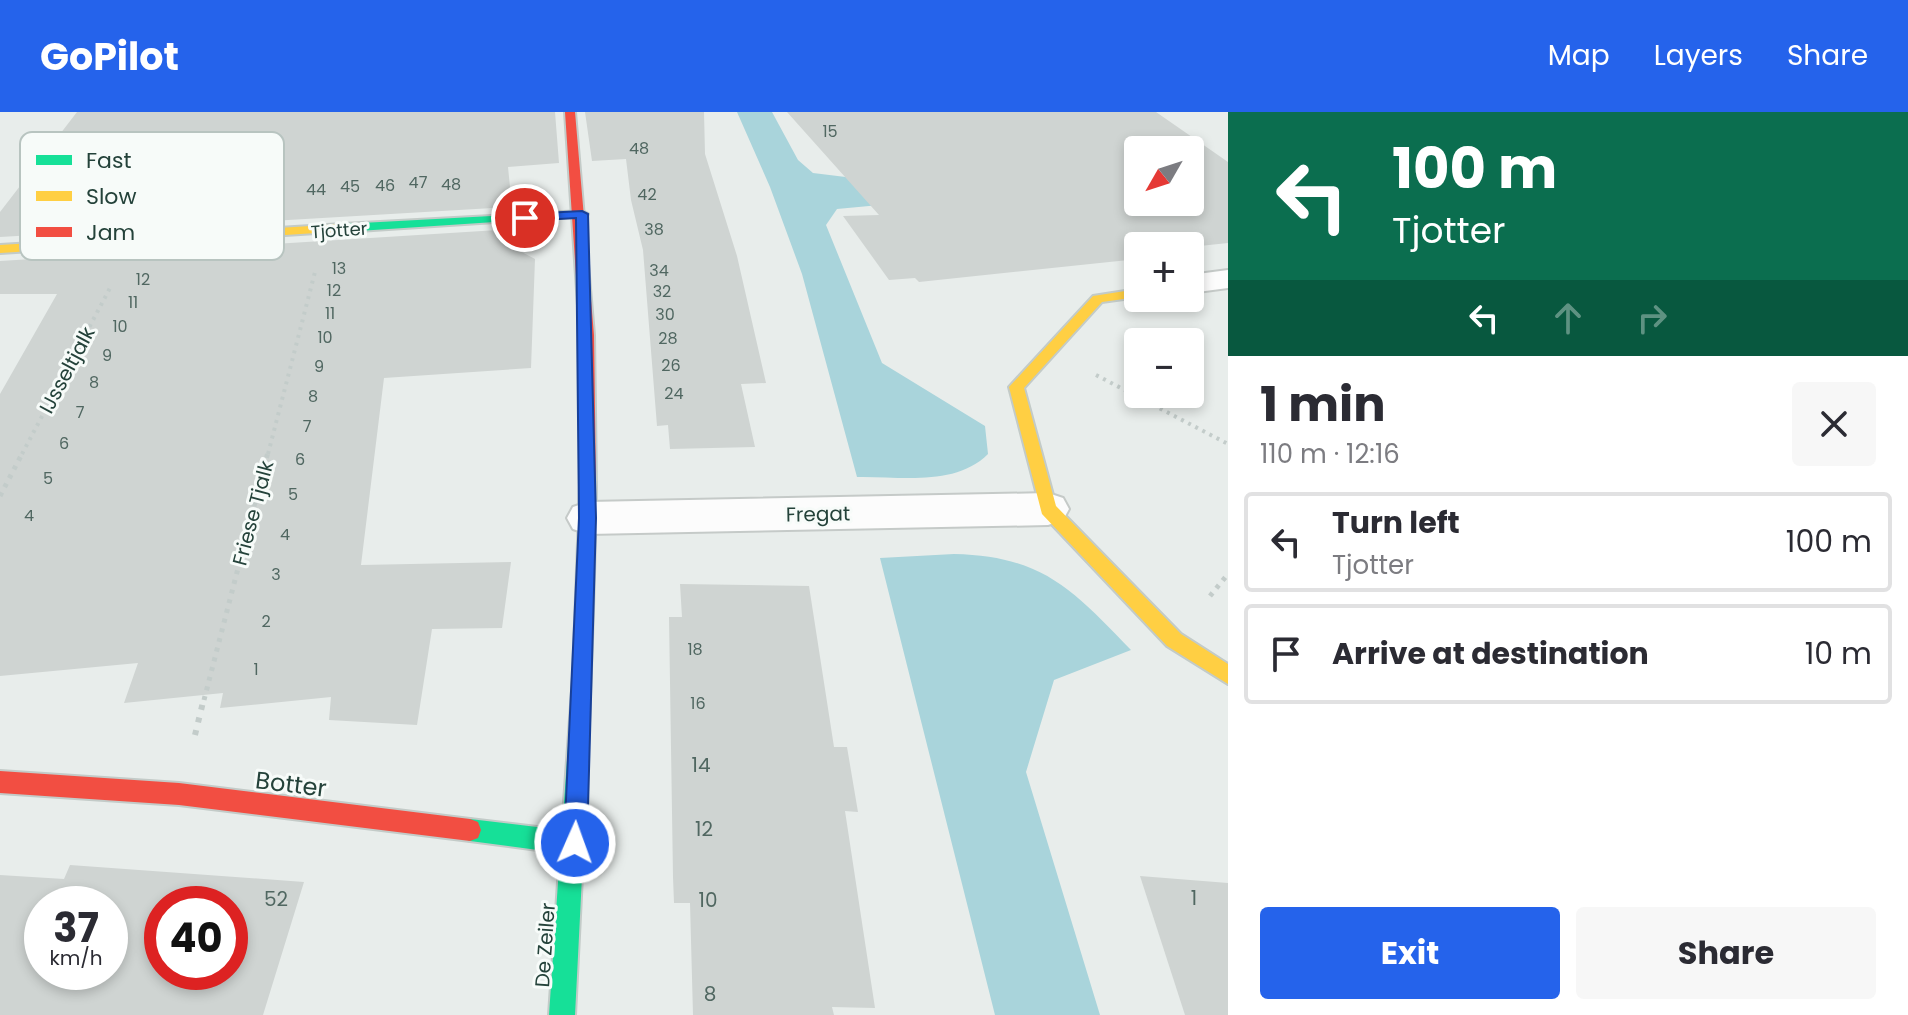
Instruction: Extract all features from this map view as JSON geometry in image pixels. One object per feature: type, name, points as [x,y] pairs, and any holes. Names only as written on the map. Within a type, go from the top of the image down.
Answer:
[{"type":"street","name":"De Zeiler","points":[[562,1015],[575,843],[588,518],[582,214],[570,112]]},
{"type":"street","name":"Tjotter","points":[[284,234],[582,214]]},
{"type":"street","name":"Tjotter","points":[[0,249],[20,248]]},
{"type":"street","points":[[1204,282],[1228,279]]},
{"type":"street","points":[[1124,295],[1098,299],[1016,387],[1048,509],[1174,640],[1228,675]]},
{"type":"street","name":"Fregat","points":[[588,518],[1048,509]]},
{"type":"street","name":"Botter","points":[[0,782],[179,794],[575,843]]},
{"type":"path","name":"Friese Tjalk","points":[[179,794],[326,231]]},
{"type":"path","name":"IJsseltjalk","points":[[0,496],[125,260]]},
{"type":"path","points":[[1049,350],[1228,444]]},
{"type":"water","points":[[737,112],[772,112],[798,160],[813,173],[862,179],[944,199],[837,209],[826,225],[882,363],[985,426],[988,454],[975,464],[943,476],[926,478],[857,477],[802,274],[770,187]]},
{"type":"water","points":[[954,554],[985,556],[1034,569],[1073,594],[1131,650],[1054,680],[1026,772],[1100,1015],[995,1015],[880,558]]},
{"type":"building","points":[[77,112],[555,112],[559,163],[508,167],[512,207],[284,220],[284,132],[62,132]]},
{"type":"building","points":[[585,112],[704,112],[705,154],[737,256],[766,383],[741,384],[755,447],[670,449],[668,425],[657,426],[643,250],[631,200],[626,159],[592,161]]},
{"type":"building","points":[[787,112],[1156,112],[1191,136],[1124,136],[1124,216],[1204,216],[1204,145],[1228,162],[1228,243],[1204,246],[1204,232],[1124,232],[1124,260],[919,282],[915,278],[889,280],[843,216],[879,215]]},
{"type":"building","points":[[20,186],[20,236],[0,237],[0,212]]},
{"type":"building","points":[[514,229],[516,249],[535,259],[531,368],[384,378],[361,565],[511,562],[502,628],[432,629],[417,725],[329,720],[331,697],[220,708],[223,693],[124,703],[138,663],[0,676],[0,394],[57,294],[0,294],[0,261],[284,260],[284,243]]},
{"type":"building","points":[[680,584],[809,586],[834,747],[847,747],[858,812],[845,811],[875,1008],[832,1007],[834,1015],[693,1015],[690,903],[674,903],[673,877],[669,617],[682,617]]},
{"type":"building","points":[[70,865],[304,882],[263,1015],[0,1015],[0,875],[64,879]]},
{"type":"building","points":[[1140,876],[1228,883],[1228,1015],[1185,1015]]},
{"type":"traffic: fast","points":[[343,228],[582,214]]},
{"type":"traffic: fast","points":[[562,1015],[583,677],[588,487]]},
{"type":"traffic: fast","points":[[470,830],[575,843]]},
{"type":"traffic: slow","points":[[284,232],[343,228]]},
{"type":"traffic: slow","points":[[0,249],[20,248]]},
{"type":"traffic: slow","points":[[1124,295],[1098,299],[1016,387],[1048,509],[1174,640],[1228,675]]},
{"type":"traffic: jam","points":[[570,112],[587,335],[588,487]]},
{"type":"traffic: jam","points":[[0,782],[179,794],[470,830]]},
{"type":"route","points":[[525,218],[582,214],[588,518],[575,843]]}]
